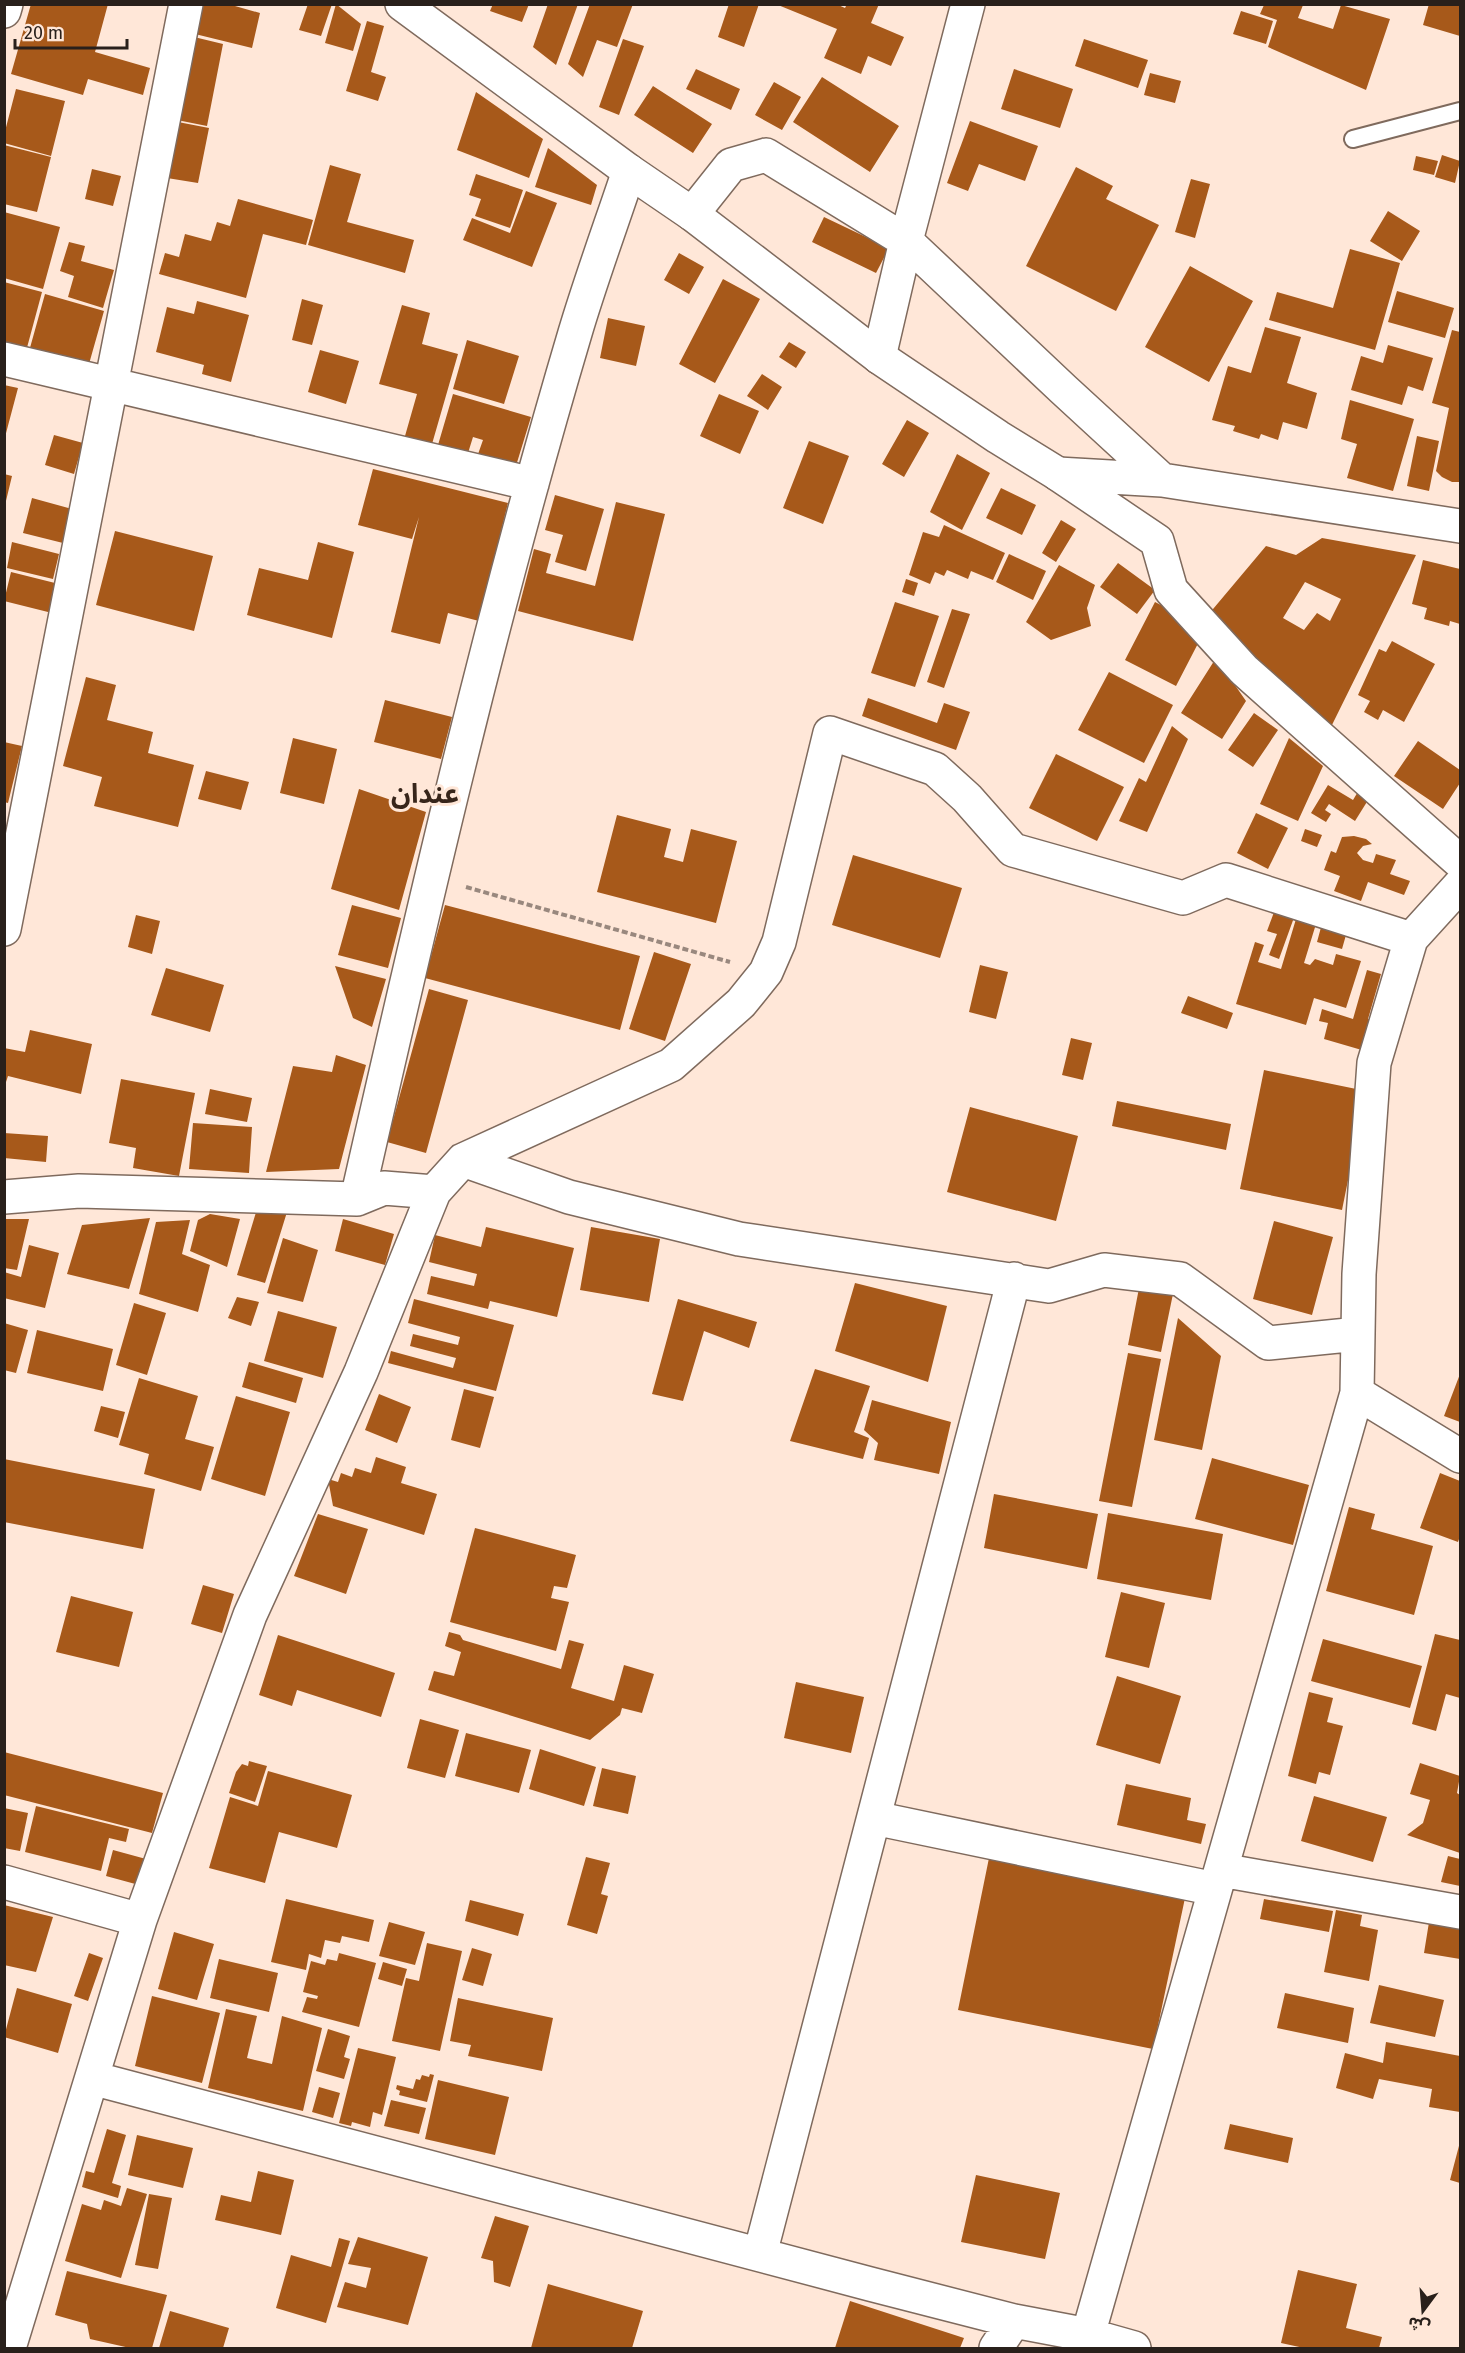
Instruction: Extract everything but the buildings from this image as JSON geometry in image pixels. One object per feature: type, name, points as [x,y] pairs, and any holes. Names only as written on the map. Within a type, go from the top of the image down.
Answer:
[{"type":"street","points":[[4,11],[6,4]]},
{"type":"street","points":[[4,928],[186,4]]},
{"type":"street","points":[[402,4],[629,171],[692,214],[879,357],[1157,541],[1172,590],[1244,670],[1461,862]]},
{"type":"street","points":[[879,357],[906,242],[968,4]]},
{"type":"street","points":[[692,214],[731,165],[766,155],[906,242],[1162,480]]},
{"type":"street","points":[[357,1199],[430,878],[512,552],[576,330],[629,171]]},
{"type":"street","points":[[4,359],[532,484]]},
{"type":"street","points":[[1058,474],[1162,480],[1461,526]]},
{"type":"street","points":[[9,2349],[140,1920],[250,1615],[361,1372],[434,1192],[463,1160],[671,1065],[741,1003],[766,972],[779,942],[830,733],[935,769],[967,798],[1013,850],[1183,898],[1226,880],[1411,939]]},
{"type":"street","points":[[1088,2335],[1357,1393],[1359,1274],[1374,1063],[1411,939],[1461,885]]},
{"type":"street","points":[[463,1160],[569,1197],[739,1239],[1049,1286],[1104,1270],[1180,1279],[1268,1343],[1359,1334]]},
{"type":"street","points":[[4,1197],[79,1191],[357,1199],[384,1188],[434,1192]]},
{"type":"street","points":[[760,2254],[1014,1279]]},
{"type":"street","points":[[1357,1393],[1461,1456]]},
{"type":"street","points":[[874,1818],[1218,1879],[1461,1912]]},
{"type":"street","points":[[4,1882],[140,1920]]},
{"type":"street","points":[[92,2078],[1014,2321],[1088,2335],[1134,2349]]},
{"type":"street","points":[[996,2349],[1014,2321]]},
{"type":"lane","points":[[1353,139],[1461,111]]},
{"type":"path","points":[[430,878],[766,972]]},
{"type":"district","name":"عندان","points":[[425,794]]}]
